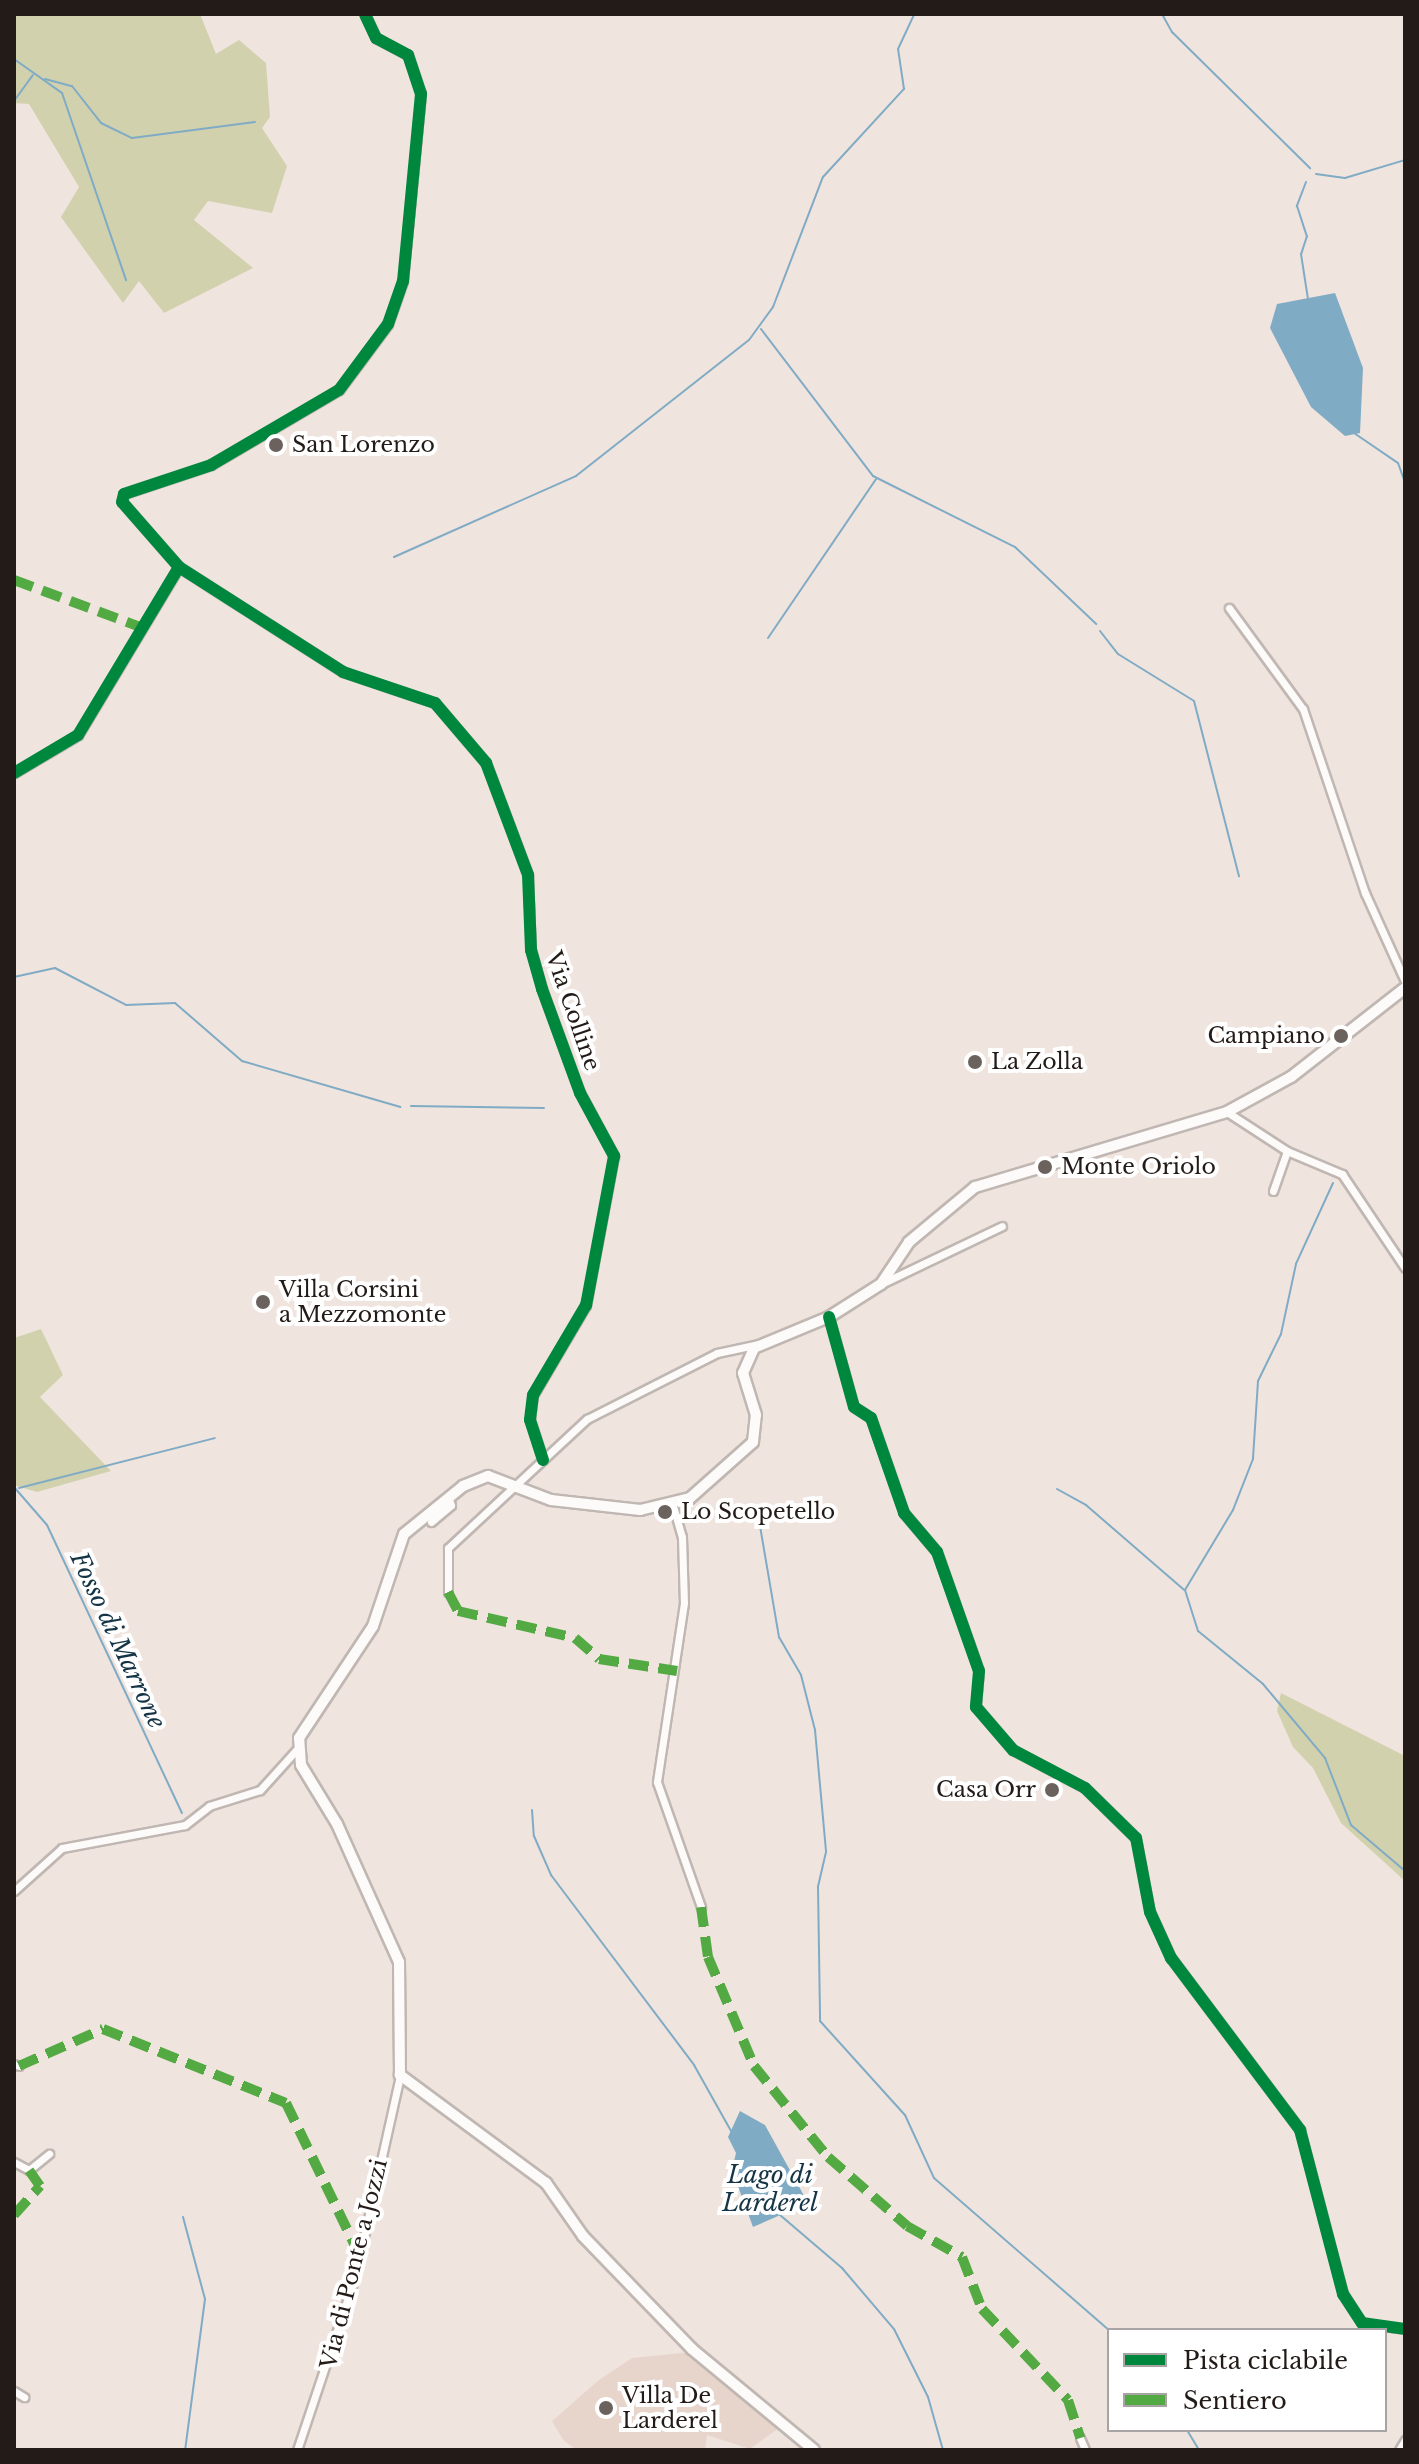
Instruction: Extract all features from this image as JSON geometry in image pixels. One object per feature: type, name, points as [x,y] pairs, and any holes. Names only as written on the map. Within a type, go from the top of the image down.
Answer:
[{"type":"main road","points":[[814,2450],[692,2349],[583,2236],[546,2183],[400,2075],[399,1962],[298,1748],[373,1626],[404,1534],[448,1497],[485,1476],[562,1502],[673,1506],[708,1487],[753,1442],[756,1415],[743,1373],[759,1344],[829,1317],[881,1284],[915,1236],[986,1180],[1227,1112],[1291,1077],[1405,988]]},
{"type":"street","name":"Via Colline","points":[[365,14],[376,38],[408,55],[421,94],[403,281],[388,324],[339,390],[196,472],[124,494],[122,502],[179,567],[343,672],[435,703],[496,784],[528,875],[531,950],[542,989],[580,1093],[614,1156],[586,1305],[533,1395],[530,1420],[543,1460]]},
{"type":"street","points":[[14,773],[78,735],[179,567]]},
{"type":"street","points":[[1229,608],[1303,709],[1365,893],[1405,981]]},
{"type":"street","points":[[1227,1112],[1287,1151],[1342,1174],[1405,1268]]},
{"type":"street","points":[[1273,1191],[1287,1151]]},
{"type":"street","points":[[881,1284],[1002,1226]]},
{"type":"street","points":[[829,1317],[854,1407],[871,1418],[904,1513],[937,1552],[979,1671],[976,1707],[1013,1750],[1085,1788],[1136,1838],[1150,1912],[1171,1958],[1300,2130],[1311,2191],[1355,2315],[1405,2329]]},
{"type":"street","points":[[448,1592],[446,1551],[611,1401],[717,1353],[759,1344]]},
{"type":"street","points":[[431,1522],[450,1507],[448,1497]]},
{"type":"street","points":[[673,1506],[682,1537],[684,1614],[657,1782],[701,1907]]},
{"type":"street","points":[[14,1891],[62,1848],[185,1825],[209,1806],[260,1790],[298,1748]]},
{"type":"street","name":"Via di Ponte a Jozzi","points":[[297,2450],[355,2277],[400,2075]]},
{"type":"street","points":[[14,2162],[29,2170],[49,2154]]},
{"type":"street","points":[[14,2391],[24,2397]]},
{"type":"street","points":[[1080,2438],[1085,2450]]},
{"type":"street","points":[[1399,2450],[1405,2440]]},
{"type":"shaded area","points":[[692,2352],[779,2428],[750,2449],[707,2435],[705,2450],[577,2450],[564,2441],[552,2421],[599,2380],[632,2358]]},
{"type":"green space","points":[[14,14],[200,14],[216,54],[239,40],[266,63],[270,117],[262,128],[287,166],[272,213],[208,201],[194,220],[253,268],[164,313],[139,281],[123,303],[61,217],[79,187],[29,104],[14,103]]},
{"type":"green space","points":[[41,1329],[63,1375],[40,1397],[111,1471],[37,1492],[14,1485],[14,1338]]},
{"type":"green space","points":[[1281,1693],[1405,1756],[1405,1881],[1341,1823],[1313,1768],[1293,1747],[1277,1711]]},
{"type":"water","points":[[1335,293],[1363,368],[1360,433],[1345,436],[1311,407],[1270,328],[1277,304]]},
{"type":"water","name":"Lago di Larderel","points":[[740,2111],[765,2125],[808,2203],[753,2227],[732,2170],[736,2153],[728,2137]]},
{"type":"waterway","points":[[394,557],[576,476],[749,340],[773,307],[823,177],[904,89],[898,49],[914,14]]},
{"type":"waterway","points":[[1162,14],[1172,32],[1310,168]]},
{"type":"waterway","points":[[14,59],[62,93],[126,280]]},
{"type":"waterway","points":[[14,101],[33,75]]},
{"type":"waterway","points":[[45,79],[72,86],[101,123],[132,138],[255,122]]},
{"type":"waterway","points":[[1316,174],[1345,178],[1405,160]]},
{"type":"waterway","points":[[1306,182],[1297,206],[1307,236],[1301,254],[1308,299]]},
{"type":"waterway","points":[[761,329],[873,476],[1015,547],[1096,624]]},
{"type":"waterway","points":[[1354,433],[1398,463],[1405,482]]},
{"type":"waterway","points":[[768,638],[876,479]]},
{"type":"waterway","points":[[1100,631],[1118,654],[1194,701],[1239,876]]},
{"type":"waterway","points":[[14,977],[55,968],[126,1005],[175,1003],[242,1061],[400,1107]]},
{"type":"waterway","points":[[411,1106],[544,1108]]},
{"type":"waterway","points":[[1333,1183],[1296,1264],[1281,1334],[1258,1381],[1253,1459],[1233,1510],[1185,1590],[1198,1631],[1263,1684],[1325,1758],[1351,1825],[1405,1871]]},
{"type":"waterway","points":[[19,1488],[215,1438]]},
{"type":"waterway","name":"Fosso di Marrone","points":[[14,1487],[47,1525],[182,1813]]},
{"type":"waterway","points":[[1057,1489],[1086,1505],[1184,1590]]},
{"type":"waterway","points":[[760,1526],[779,1637],[801,1675],[815,1730],[826,1852],[818,1887],[820,2021],[905,2115],[934,2178],[1107,2328]]},
{"type":"waterway","points":[[532,1810],[534,1836],[551,1875],[694,2065],[731,2131]]},
{"type":"waterway","points":[[780,2215],[842,2268],[894,2329],[928,2397],[943,2450]]},
{"type":"waterway","points":[[183,2217],[205,2299],[185,2450]]},
{"type":"waterway","points":[[1188,2432],[1199,2450]]},
{"type":"marked path","points":[[14,580],[143,628]]},
{"type":"marked path","points":[[448,1592],[458,1611],[575,1638],[599,1659],[677,1671]]},
{"type":"marked path","points":[[701,1907],[708,1957],[754,2066],[828,2157],[907,2226],[962,2257],[982,2309],[1068,2400],[1080,2438]]},
{"type":"marked path","points":[[19,2066],[103,2029],[286,2103],[359,2254]]},
{"type":"marked path","points":[[14,2215],[40,2186],[29,2170]]},
{"type":"cycle path","points":[[179,567],[122,502],[124,494],[211,465],[339,390],[388,324],[403,281],[421,94],[408,55],[376,38],[365,14]]},
{"type":"cycle path","points":[[14,773],[78,735],[179,567],[343,672],[435,703],[486,763],[528,875],[531,950],[542,989],[580,1093],[614,1156],[586,1305],[533,1395],[530,1420],[543,1460]]},
{"type":"cycle path","points":[[829,1317],[854,1407],[871,1418],[904,1513],[937,1552],[979,1671],[976,1707],[1013,1750],[1085,1788],[1136,1838],[1150,1912],[1171,1958],[1300,2130],[1343,2294],[1362,2323],[1405,2329]]},
{"type":"place","name":"San Lorenzo","points":[[276,445]]},
{"type":"place","name":"Campiano","points":[[1341,1036]]},
{"type":"place","name":"La Zolla","points":[[975,1062]]},
{"type":"place","name":"Monte Oriolo","points":[[1045,1167]]},
{"type":"place","name":"Villa Corsini a Mezzomonte","points":[[263,1302]]},
{"type":"place","name":"Lo Scopetello","points":[[665,1512]]},
{"type":"place","name":"Casa Orr","points":[[1052,1790]]},
{"type":"place","name":"Villa De Larderel","points":[[606,2408]]}]
